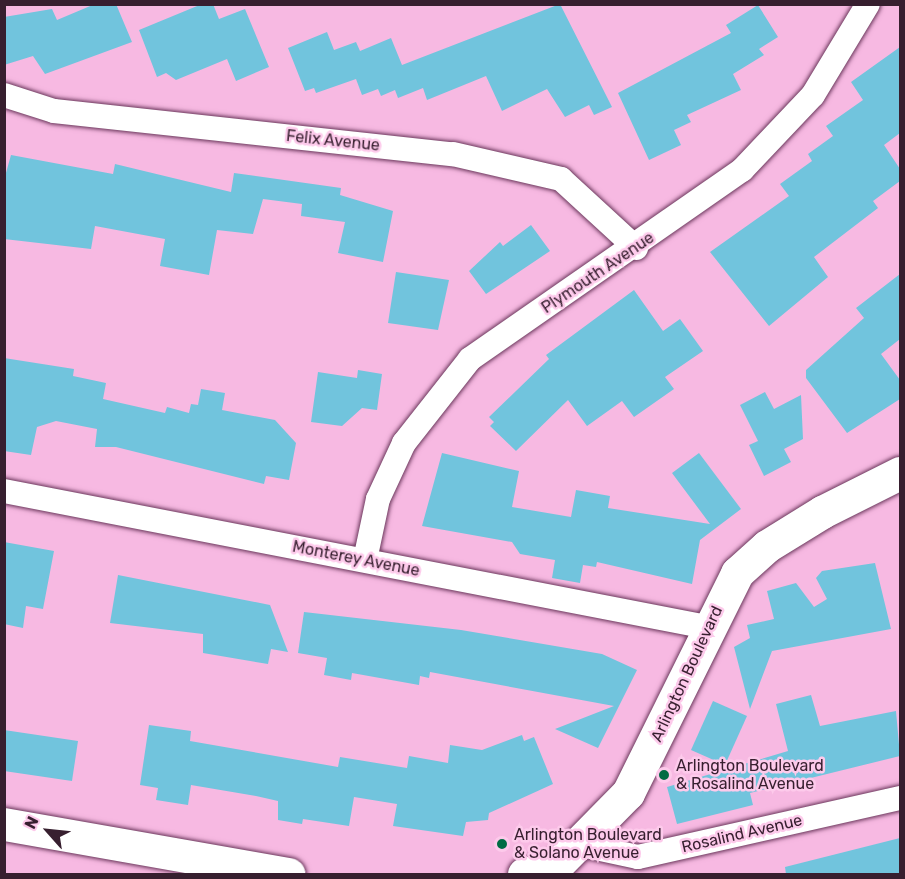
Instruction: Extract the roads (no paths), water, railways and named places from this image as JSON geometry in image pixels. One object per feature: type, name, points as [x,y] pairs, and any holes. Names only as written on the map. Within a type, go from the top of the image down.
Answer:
[{"type":"main road","name":"Arlington Boulevard","points":[[524,874],[555,867],[582,845],[628,793],[667,724],[707,627],[737,573],[768,546],[900,473]]},
{"type":"main road","points":[[4,824],[289,874]]},
{"type":"street","name":"Plymouth Avenue","points":[[365,560],[378,500],[404,443],[470,359],[636,248],[742,170],[813,95],[868,4]]},
{"type":"street","name":"Felix Avenue","points":[[4,95],[54,111],[453,154],[561,179],[636,248]]},
{"type":"street","name":"Monterey Avenue","points":[[4,491],[707,627]]},
{"type":"street","name":"Rosalind Avenue","points":[[582,845],[638,857],[900,798]]},
{"type":"place","name":"Arlington Boulevard & Rosalind Avenue","points":[[664,775]]},
{"type":"place","name":"Arlington Boulevard & Solano Avenue","points":[[502,844]]}]
